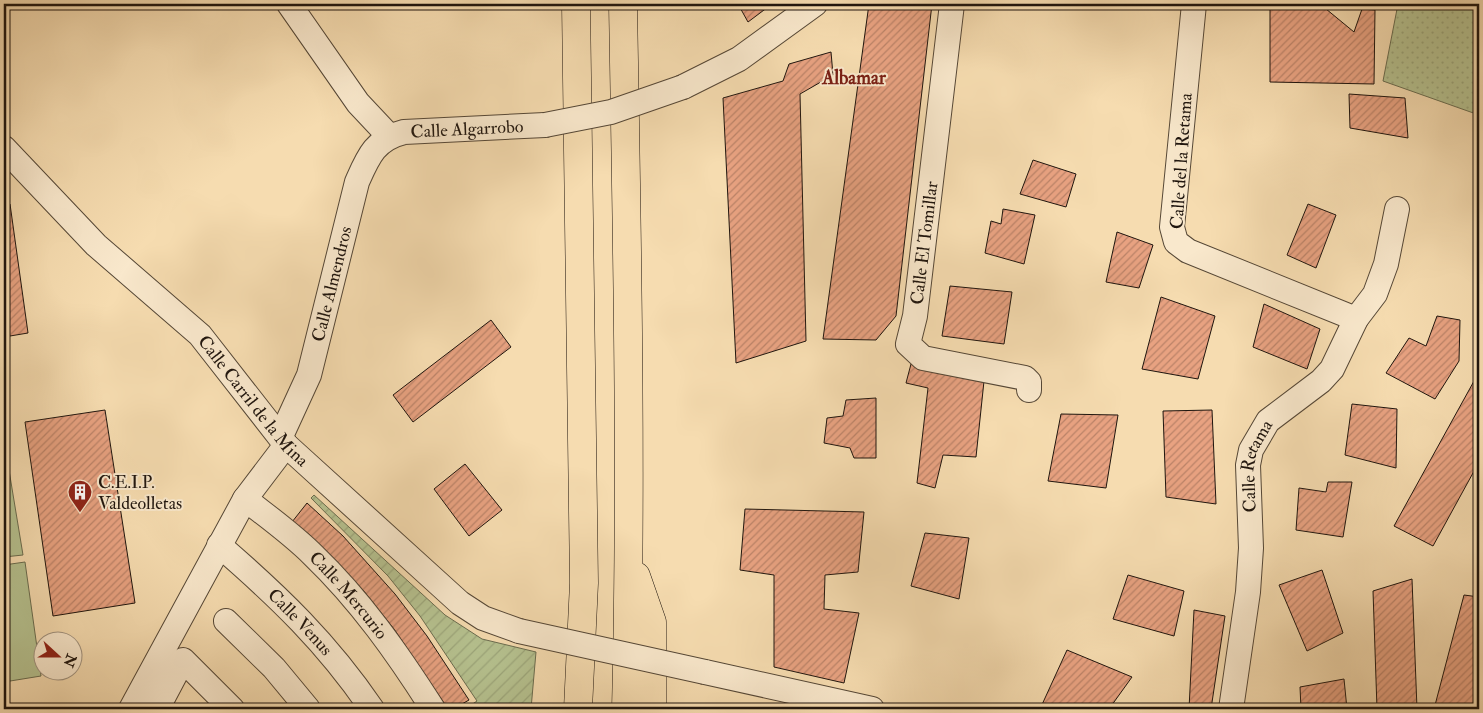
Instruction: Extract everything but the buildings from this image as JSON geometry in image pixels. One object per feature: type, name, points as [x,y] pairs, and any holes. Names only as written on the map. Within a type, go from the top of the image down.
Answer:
[{"type":"highway","points":[[576,4],[584,583],[578,709]]},
{"type":"highway","points":[[623,4],[630,556],[626,709]]},
{"type":"highway","points":[[630,556],[652,622],[652,709]]},
{"type":"street","points":[[289,4],[358,102],[389,136]]},
{"type":"street","name":"Calle Algarrobo","points":[[389,136],[404,132],[545,125],[611,112],[683,87],[739,59],[815,4]]},
{"type":"street","name":"Calle El Tomillar","points":[[952,4],[915,316],[908,344],[923,358],[1024,378],[1029,382],[1030,390]]},
{"type":"street","name":"Calle del la Retama","points":[[1194,4],[1172,227],[1176,242],[1188,251],[1356,319]]},
{"type":"street","name":"Calle Almendros","points":[[131,709],[219,545],[245,499],[283,440],[309,375],[357,182],[370,153],[389,136]]},
{"type":"street","name":"Calle Carril de la Mina","points":[[4,148],[96,245],[200,334],[283,440],[436,583],[460,603],[482,618],[519,631],[757,684],[806,703]]},
{"type":"street","name":"Calle Retama","points":[[1231,709],[1248,592],[1251,548],[1248,465],[1251,450],[1268,420],[1321,381],[1332,369],[1356,319],[1375,294],[1386,264],[1397,209]]},
{"type":"street","name":"Calle Mercurio","points":[[245,499],[287,531],[340,584],[385,637],[433,709]]},
{"type":"street","name":"Calle Venus","points":[[219,545],[268,588],[307,626],[330,652],[372,709]]},
{"type":"street","points":[[226,621],[274,668],[308,709]]},
{"type":"street","points":[[157,709],[183,660],[232,709]]},
{"type":"street","points":[[806,703],[872,709]]},
{"type":"green space","points":[[1398,4],[1479,4],[1479,115],[1383,81]]},
{"type":"green space","points":[[7,458],[23,555],[4,557],[4,459]]},
{"type":"green space","points":[[314,495],[445,615],[482,639],[536,652],[531,709],[465,709],[477,701],[420,616],[388,576],[311,498]]},
{"type":"green space","points":[[25,562],[35,630],[32,630],[32,677],[4,682],[4,565]]},
{"type":"place","name":"C.E.I.P. Valdeolletas","points":[[80,513]]},
{"type":"district","name":"Albamar","points":[[854,77]]}]
